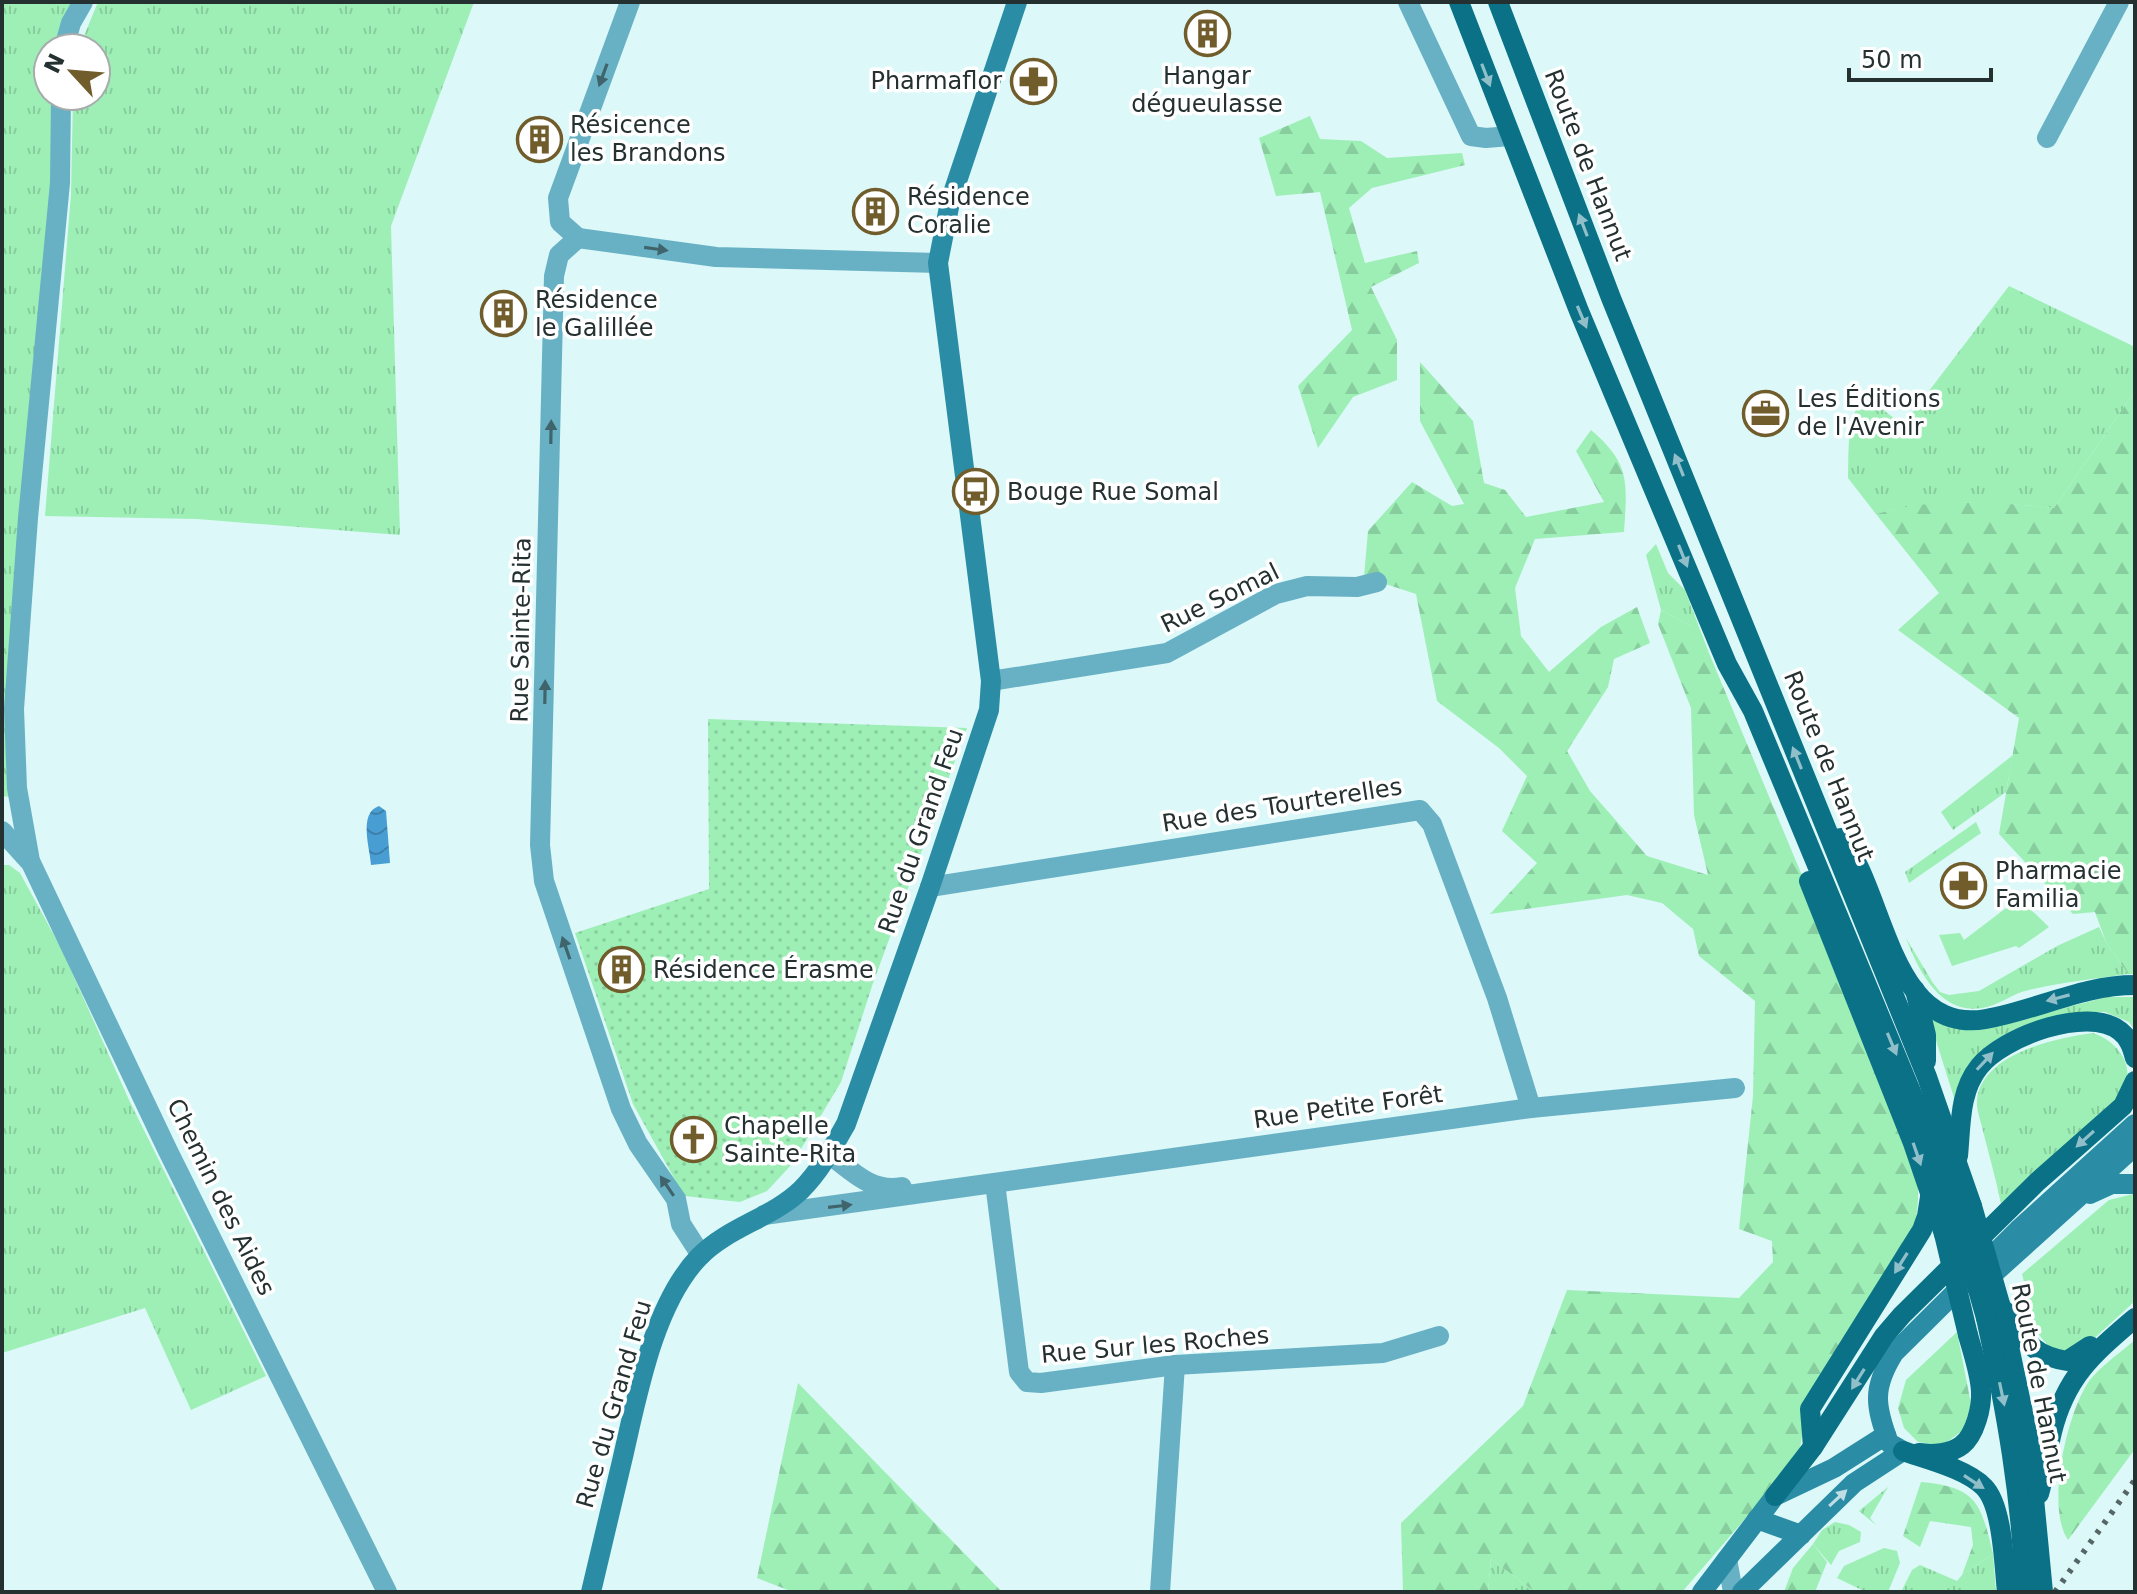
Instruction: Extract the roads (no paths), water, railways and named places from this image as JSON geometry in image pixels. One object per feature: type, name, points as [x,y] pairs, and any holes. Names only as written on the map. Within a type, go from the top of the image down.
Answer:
[{"type":"main road","name":"Route de Hannut","points":[[1459,2],[1579,311],[1727,664],[1753,711],[1939,1159],[1958,1220]]},
{"type":"main road","name":"Route de Hannut","points":[[1498,2],[1611,298],[1927,1077],[1958,1160],[1958,1220]]},
{"type":"main road","points":[[1727,664],[1743,716],[1913,1143],[1930,1193],[1922,1230],[1810,1409],[1813,1447]]},
{"type":"main road","points":[[1827,830],[1844,839],[1884,932],[1915,990],[1928,1004],[1948,1015],[1961,1020],[1984,1020],[2068,996],[2135,985]]},
{"type":"main road","points":[[1915,990],[1926,1035],[1927,1077]]},
{"type":"main road","points":[[1958,1160],[1965,1092],[1977,1069],[1992,1052],[2012,1041],[2050,1028],[2088,1020],[2108,1024],[2120,1031],[2130,1042],[2135,1058]]},
{"type":"main road","points":[[1775,1496],[1813,1447],[1884,1336],[1902,1315],[2037,1182],[2123,1106],[2135,1081]]},
{"type":"main road","points":[[1930,1193],[1958,1220],[1993,1311],[2011,1444],[2025,1591]]},
{"type":"main road","points":[[1903,1451],[1931,1455],[1962,1445],[1972,1431],[1979,1412],[1981,1392],[1968,1335],[1958,1220]]},
{"type":"main road","points":[[1993,1311],[2035,1351],[2067,1361],[2079,1355],[2135,1307]]},
{"type":"main road","name":"Route de Hannut","points":[[1993,1311],[2028,1436],[2036,1505],[2041,1570],[2025,1591]]},
{"type":"main road","points":[[2036,1505],[2047,1468],[2051,1433],[2063,1398],[2080,1368],[2135,1318]]},
{"type":"main road","points":[[1903,1451],[1958,1471],[1984,1487],[1992,1500],[2025,1591]]},
{"type":"street","points":[[68,32],[83,2]]},
{"type":"street","points":[[630,2],[558,198],[560,222],[578,238],[716,257],[938,263]]},
{"type":"street","name":"Rue du Grand Feu","points":[[591,1592],[638,1395],[667,1302],[682,1277],[701,1255],[731,1232],[800,1191],[829,1154],[852,1112],[989,710],[991,681],[938,263],[950,202],[1017,2]]},
{"type":"street","points":[[1408,2],[1471,136],[1510,136]]},
{"type":"street","points":[[2047,138],[2119,2]]},
{"type":"street","points":[[31,863],[17,788],[14,709],[28,518],[60,183],[61,112]]},
{"type":"street","name":"Rue Sainte-Rita","points":[[578,238],[559,255],[554,276],[540,845],[544,881],[621,1109],[638,1144],[676,1199],[681,1224],[701,1255]]},
{"type":"street","name":"Rue Somal","points":[[991,681],[1167,653],[1276,594],[1307,586],[1357,587],[1377,582]]},
{"type":"street","name":"Rue des Tourterelles","points":[[930,887],[1420,810],[1432,824],[1491,984],[1531,1108]]},
{"type":"street","name":"Chemin des Aides","points":[[2,831],[31,863],[168,1151],[387,1592]]},
{"type":"street","name":"Rue Petite Forêt","points":[[762,1216],[1531,1108],[1735,1088]]},
{"type":"street","points":[[1742,1592],[1854,1483],[1903,1451],[1889,1443],[1876,1405],[1883,1370],[1894,1353],[2018,1230],[2135,1124]]},
{"type":"street","points":[[1880,1386],[2068,1204],[2135,1146]]},
{"type":"street","name":"Rue Petite Forêt","points":[[829,1154],[869,1184],[887,1190],[949,1178],[968,1185]]},
{"type":"street","name":"Rue Sur les Roches","points":[[995,1183],[1019,1372],[1027,1382],[1041,1383],[1175,1365],[1383,1353],[1439,1336]]},
{"type":"street","points":[[2068,1204],[2112,1184],[2135,1184]]},
{"type":"street","points":[[1894,1353],[1902,1315]]},
{"type":"street","points":[[1160,1592],[1175,1365]]},
{"type":"street","points":[[1702,1592],[1775,1496],[1834,1468],[1886,1435]]},
{"type":"street","points":[[1757,1519],[1801,1535]]},
{"type":"street","points":[[1727,1559],[1733,1592]]},
{"type":"water","points":[[379,806],[386,811],[390,863],[371,865],[367,823],[373,810]]},
{"type":"railway","points":[[2055,1592],[2135,1480]]},
{"type":"place","name":"Hangar dégueulasse","points":[[1207,34]]},
{"type":"place","name":"Pharmaflor","points":[[1033,81]]},
{"type":"place","name":"Résicence les Brandons","points":[[539,139]]},
{"type":"place","name":"Résidence Coralie","points":[[876,211]]},
{"type":"place","name":"Résidence le Galillée","points":[[504,314]]},
{"type":"place","name":"Les Éditions de l'Avenir","points":[[1766,413]]},
{"type":"place","name":"Bouge Rue Somal","points":[[976,492]]},
{"type":"place","name":"Pharmacie Familia","points":[[1964,885]]},
{"type":"place","name":"Résidence Érasme","points":[[622,970]]},
{"type":"place","name":"Chapelle Sainte-Rita","points":[[693,1140]]}]
